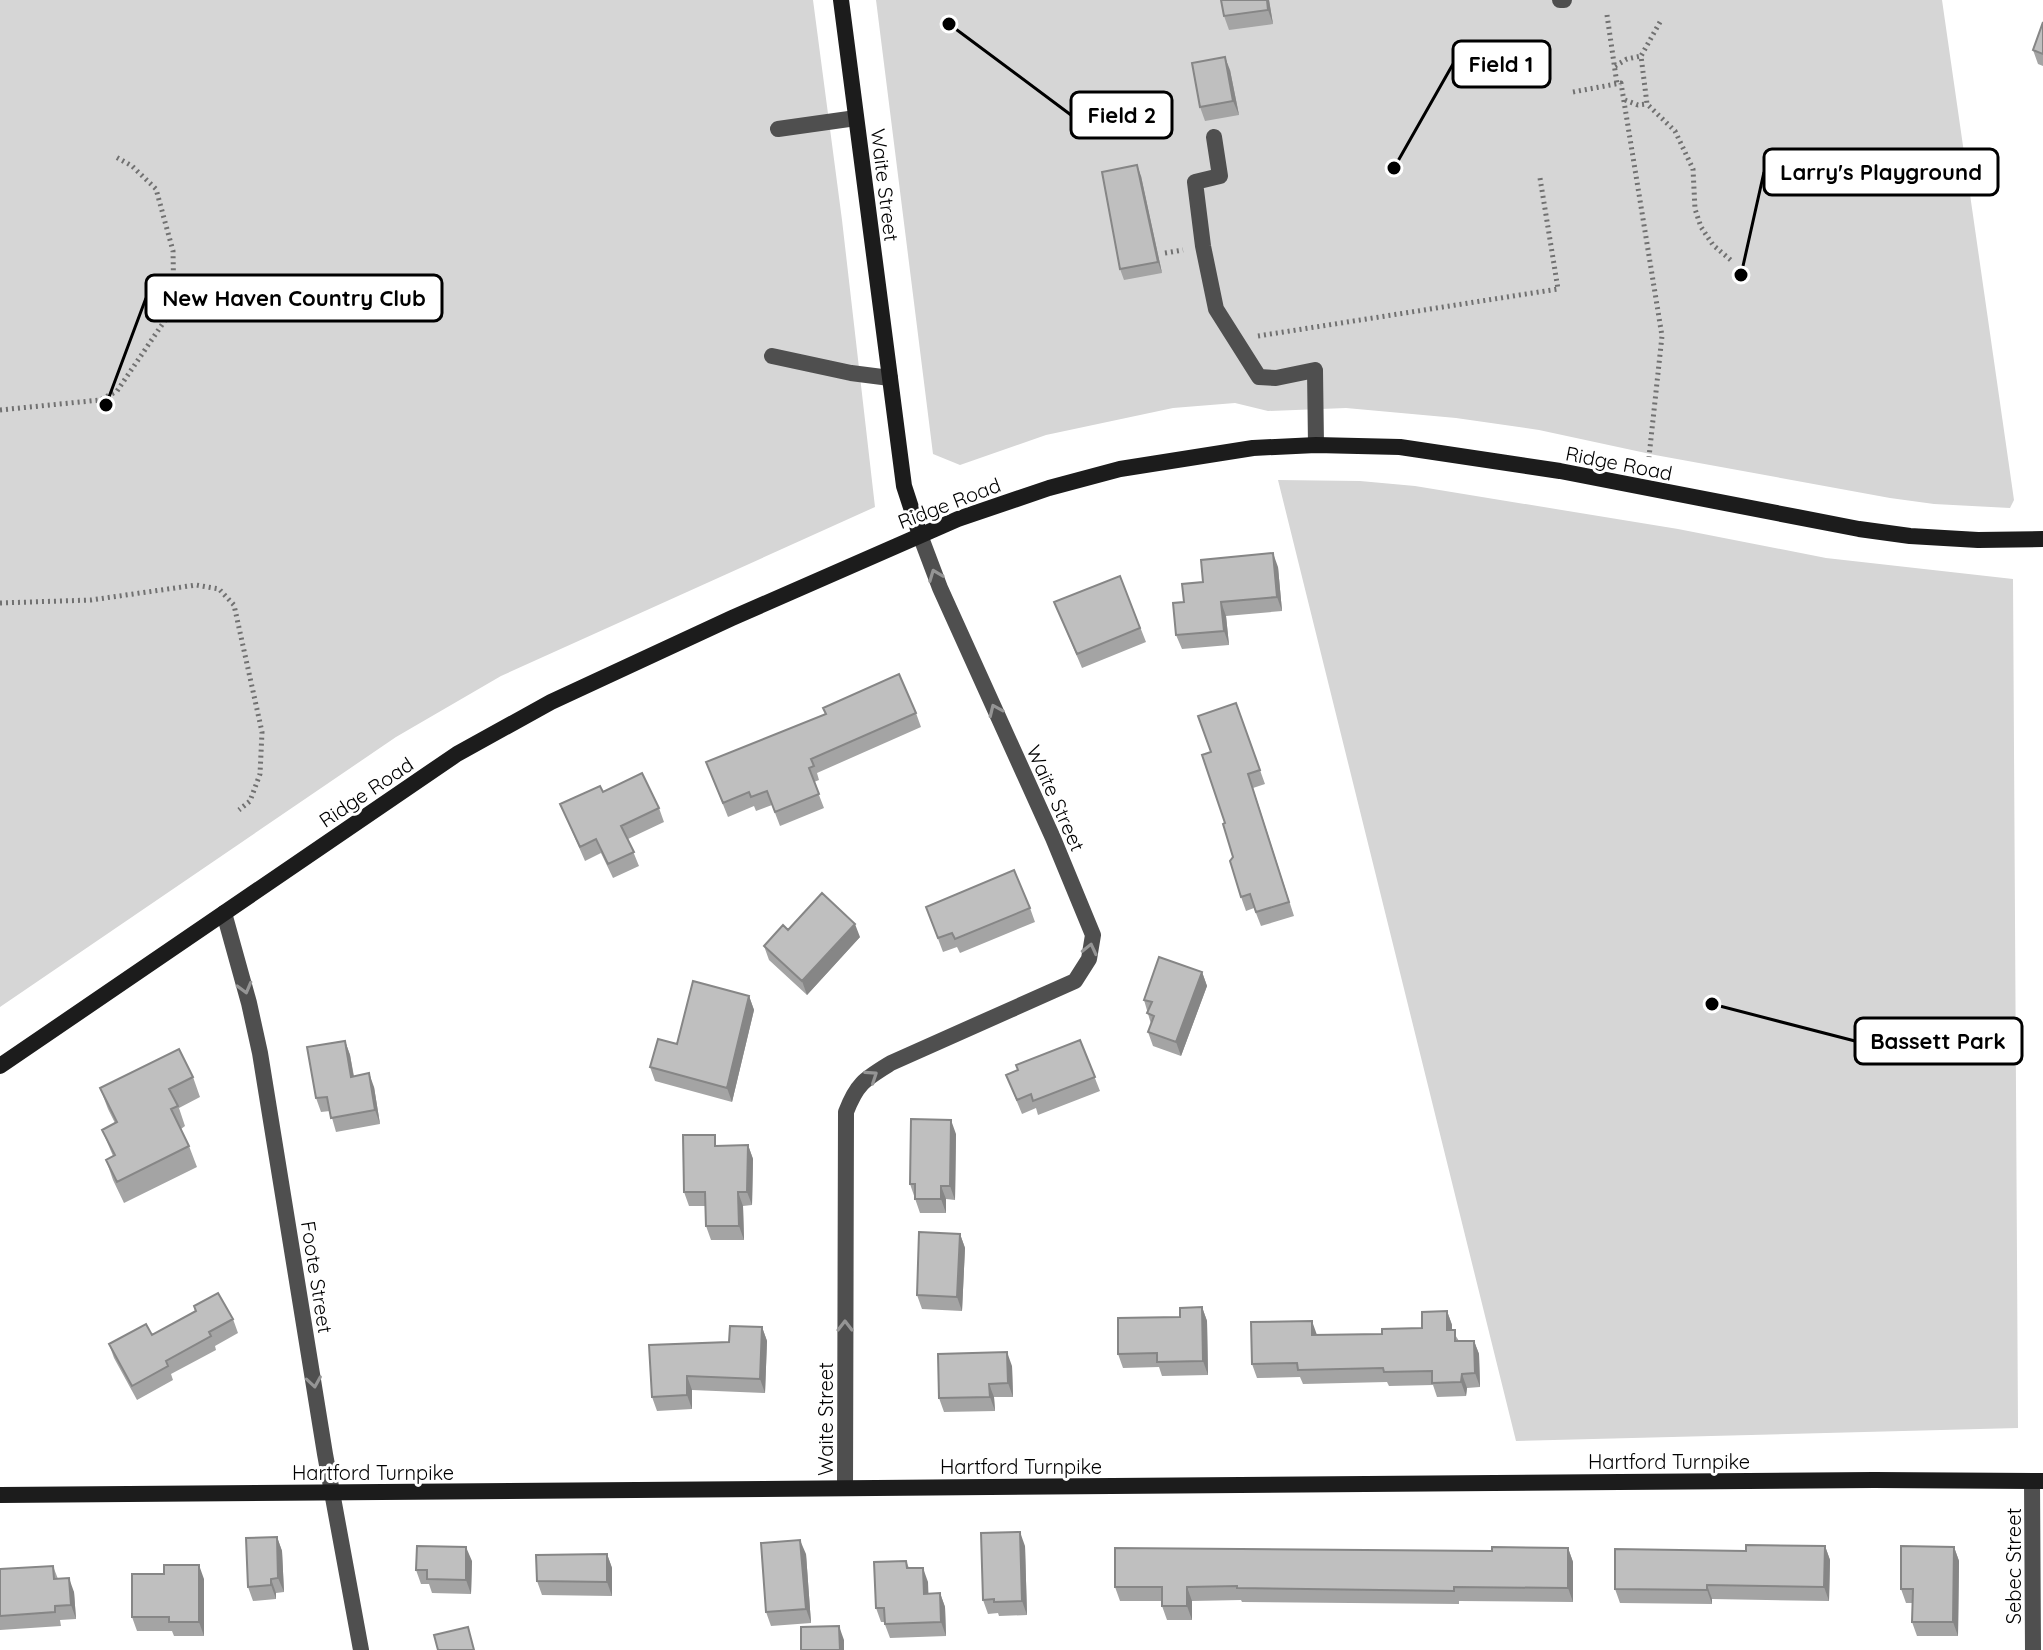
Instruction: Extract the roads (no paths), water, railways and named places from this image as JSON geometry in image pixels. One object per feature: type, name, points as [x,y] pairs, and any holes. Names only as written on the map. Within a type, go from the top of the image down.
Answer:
[{"type":"main road","name":"Waite Street","points":[[841,0],[904,486],[920,535]]},
{"type":"main road","name":"Ridge Road","points":[[0,1066],[457,754],[501,729],[599,679],[920,535],[984,509],[1120,469],[1253,448],[1316,445],[1400,447],[1479,457],[1859,529],[1978,540],[2043,539]]},
{"type":"main road","name":"Hartford Turnpike","points":[[0,1495],[2037,1481]]},
{"type":"street","points":[[778,129],[856,118]]},
{"type":"street","points":[[1214,137],[1220,176],[1195,182],[1216,309],[1259,377],[1276,378],[1315,370],[1316,445]]},
{"type":"street","points":[[772,356],[890,378]]},
{"type":"street","name":"Waite Street","points":[[845,1488],[846,1112],[854,1089],[891,1063],[1075,981],[1089,959],[1093,935],[1053,838],[940,588],[920,535]]},
{"type":"street","name":"Foote Street","points":[[224,913],[260,1053],[361,1650]]},
{"type":"street","name":"Sebec Street","points":[[2033,1650],[2037,1481]]},
{"type":"place","name":"Field 2","points":[[949,24]]},
{"type":"place","name":"Field 1","points":[[1394,168]]},
{"type":"place","name":"Larry's Playground","points":[[1741,275]]},
{"type":"place","name":"New Haven Country Club","points":[[106,405]]},
{"type":"place","name":"Bassett Park","points":[[1712,1004]]}]
